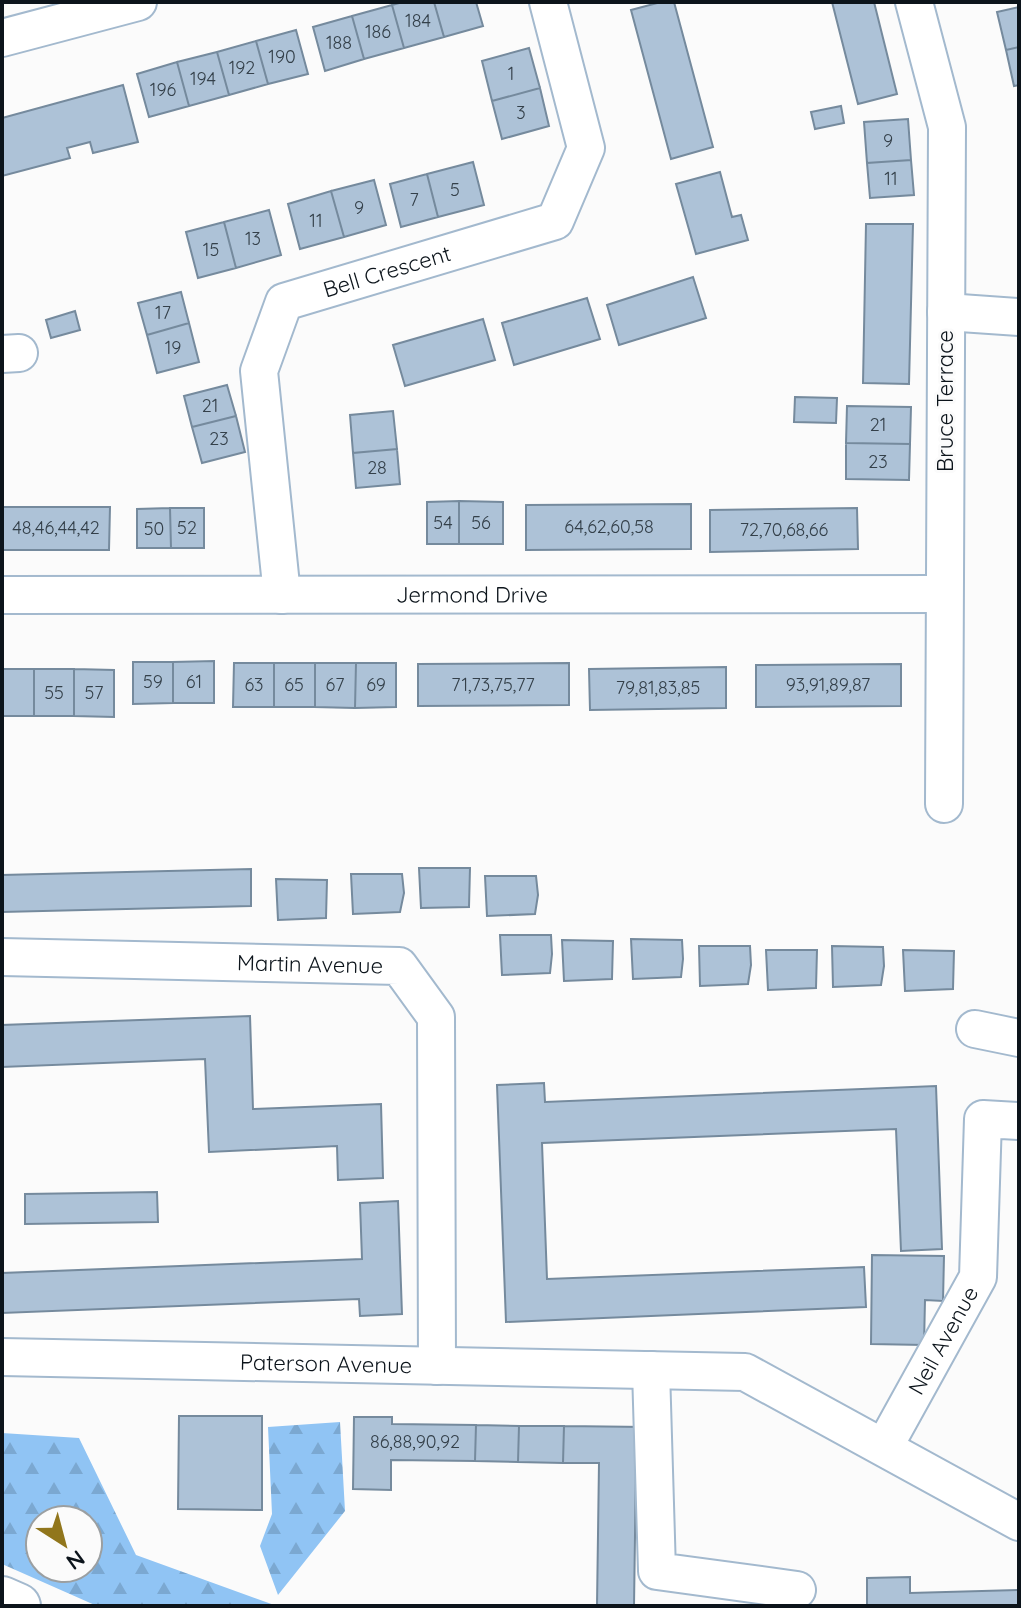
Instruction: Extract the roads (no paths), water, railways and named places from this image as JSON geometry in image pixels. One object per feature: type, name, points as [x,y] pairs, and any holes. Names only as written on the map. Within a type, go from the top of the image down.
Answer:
[{"type":"highway","points":[[2,1599],[18,1606]]},
{"type":"street","points":[[2,38],[138,2]]},
{"type":"street","name":"Bell Crescent","points":[[282,595],[259,371],[284,302],[555,221],[586,148],[548,2]]},
{"type":"street","name":"Bruce Terrace","points":[[914,2],[947,127],[944,804]]},
{"type":"street","points":[[946,312],[1019,317]]},
{"type":"street","name":"Jermond Drive","points":[[2,595],[944,594]]},
{"type":"street","name":"Martin Avenue","points":[[2,957],[399,966],[436,1017],[437,1366]]},
{"type":"street","points":[[975,1029],[1019,1038]]},
{"type":"street","name":"Neil Avenue","points":[[884,1447],[978,1277],[983,1119],[1019,1121]]},
{"type":"street","name":"Paterson Avenue","points":[[2,1357],[745,1372],[1019,1522]]},
{"type":"street","points":[[651,1370],[657,1571],[797,1590]]}]
